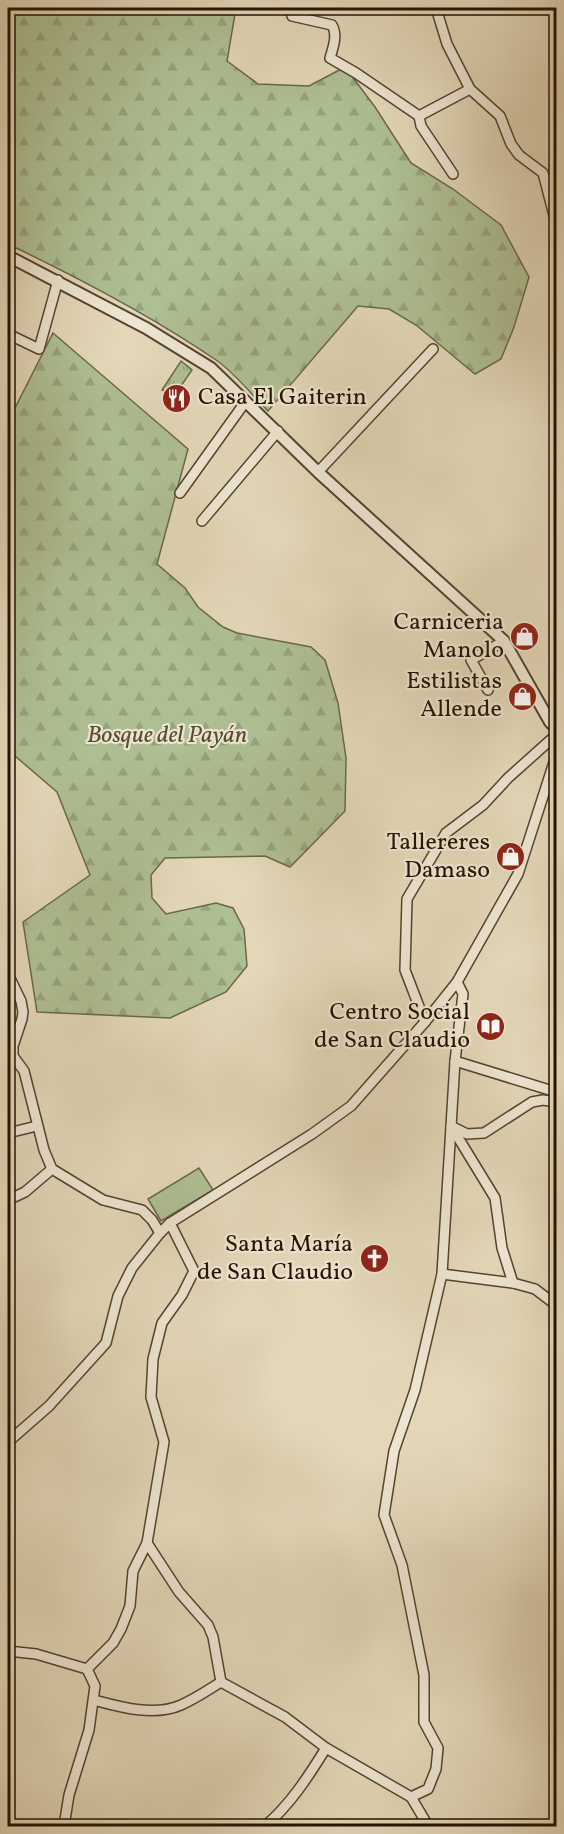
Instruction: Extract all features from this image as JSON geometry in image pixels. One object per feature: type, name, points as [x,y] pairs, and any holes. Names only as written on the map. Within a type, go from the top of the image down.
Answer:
[{"type":"street","points":[[436,8],[447,44],[470,89],[500,116],[511,144],[519,154],[543,172],[556,223]]},
{"type":"street","points":[[292,16],[332,25],[335,39],[330,58],[419,116],[421,126],[453,174]]},
{"type":"street","points":[[419,116],[470,89]]},
{"type":"street","points":[[8,256],[146,328],[211,368],[279,431],[318,472],[504,641],[550,722],[556,728]]},
{"type":"street","points":[[8,334],[39,349],[57,280]]},
{"type":"street","points":[[318,472],[432,349]]},
{"type":"street","points":[[180,493],[246,401]]},
{"type":"street","points":[[202,521],[279,431]]},
{"type":"street","points":[[488,690],[471,660],[504,641]]},
{"type":"street","points":[[425,1022],[405,970],[407,899],[446,833],[483,805],[508,778],[556,735]]},
{"type":"street","points":[[8,1442],[49,1406],[106,1343],[118,1296],[132,1268],[160,1233],[170,1223],[312,1134],[351,1106],[457,982],[518,874],[556,756]]},
{"type":"street","points":[[8,974],[21,1001],[22,1012],[13,1056],[24,1071],[37,1126],[52,1168],[103,1200],[142,1210],[160,1233]]},
{"type":"street","points":[[411,1797],[428,1789],[436,1769],[438,1748],[424,1722],[424,1676],[402,1565],[384,1515],[394,1451],[415,1390],[442,1274],[454,1061],[463,994],[457,982]]},
{"type":"street","points":[[454,1061],[556,1092]]},
{"type":"street","points":[[451,1126],[467,1134],[484,1132],[532,1102],[543,1100],[556,1102]]},
{"type":"street","points":[[8,1133],[37,1126]]},
{"type":"street","points":[[451,1126],[495,1198],[502,1248],[513,1283]]},
{"type":"street","points":[[8,1200],[25,1192],[52,1168]]},
{"type":"street","points":[[87,1669],[113,1643],[121,1629],[130,1606],[133,1571],[147,1543],[164,1442],[151,1397],[153,1359],[162,1323],[182,1295],[194,1271],[170,1223]]},
{"type":"street","points":[[442,1274],[513,1283],[535,1289],[556,1305]]},
{"type":"street","points":[[147,1543],[179,1592],[208,1625],[221,1682],[285,1717],[326,1748],[411,1797],[427,1826]]},
{"type":"street","points":[[8,1651],[36,1654],[87,1669],[95,1686],[89,1730],[69,1795],[64,1827]]},
{"type":"street","points":[[94,1700],[115,1706],[153,1711],[179,1706],[221,1682]]},
{"type":"street","points":[[265,1827],[296,1794],[326,1748]]},
{"type":"green space","points":[[10,8],[236,8],[227,61],[258,84],[309,86],[345,67],[375,107],[411,163],[453,189],[501,225],[529,277],[514,327],[501,359],[475,374],[416,325],[389,309],[358,306],[268,411],[229,371],[191,343],[114,298],[8,244],[8,15]]},
{"type":"green space","name":"Bosque del Payán","points":[[53,333],[188,449],[157,564],[185,588],[198,607],[223,627],[237,633],[311,647],[325,660],[338,703],[346,758],[345,811],[290,867],[265,856],[165,858],[151,875],[152,898],[166,914],[216,903],[233,908],[244,929],[247,966],[226,992],[170,1018],[37,1012],[23,922],[90,875],[57,792],[8,750],[8,422]]},
{"type":"green space","points":[[181,361],[192,370],[181,386],[171,394],[162,390]]},
{"type":"green space","points":[[199,1168],[213,1190],[161,1221],[148,1199]]},
{"type":"place","name":"Casa El Gaiterin","points":[[177,398]]},
{"type":"place","name":"Carniceria Manolo","points":[[525,637]]},
{"type":"place","name":"Estilistas Allende","points":[[523,696]]},
{"type":"place","name":"Tallereres Damaso","points":[[511,857]]},
{"type":"place","name":"Centro Social de San Claudio","points":[[491,1027]]},
{"type":"place","name":"Santa María de San Claudio","points":[[374,1259]]}]
